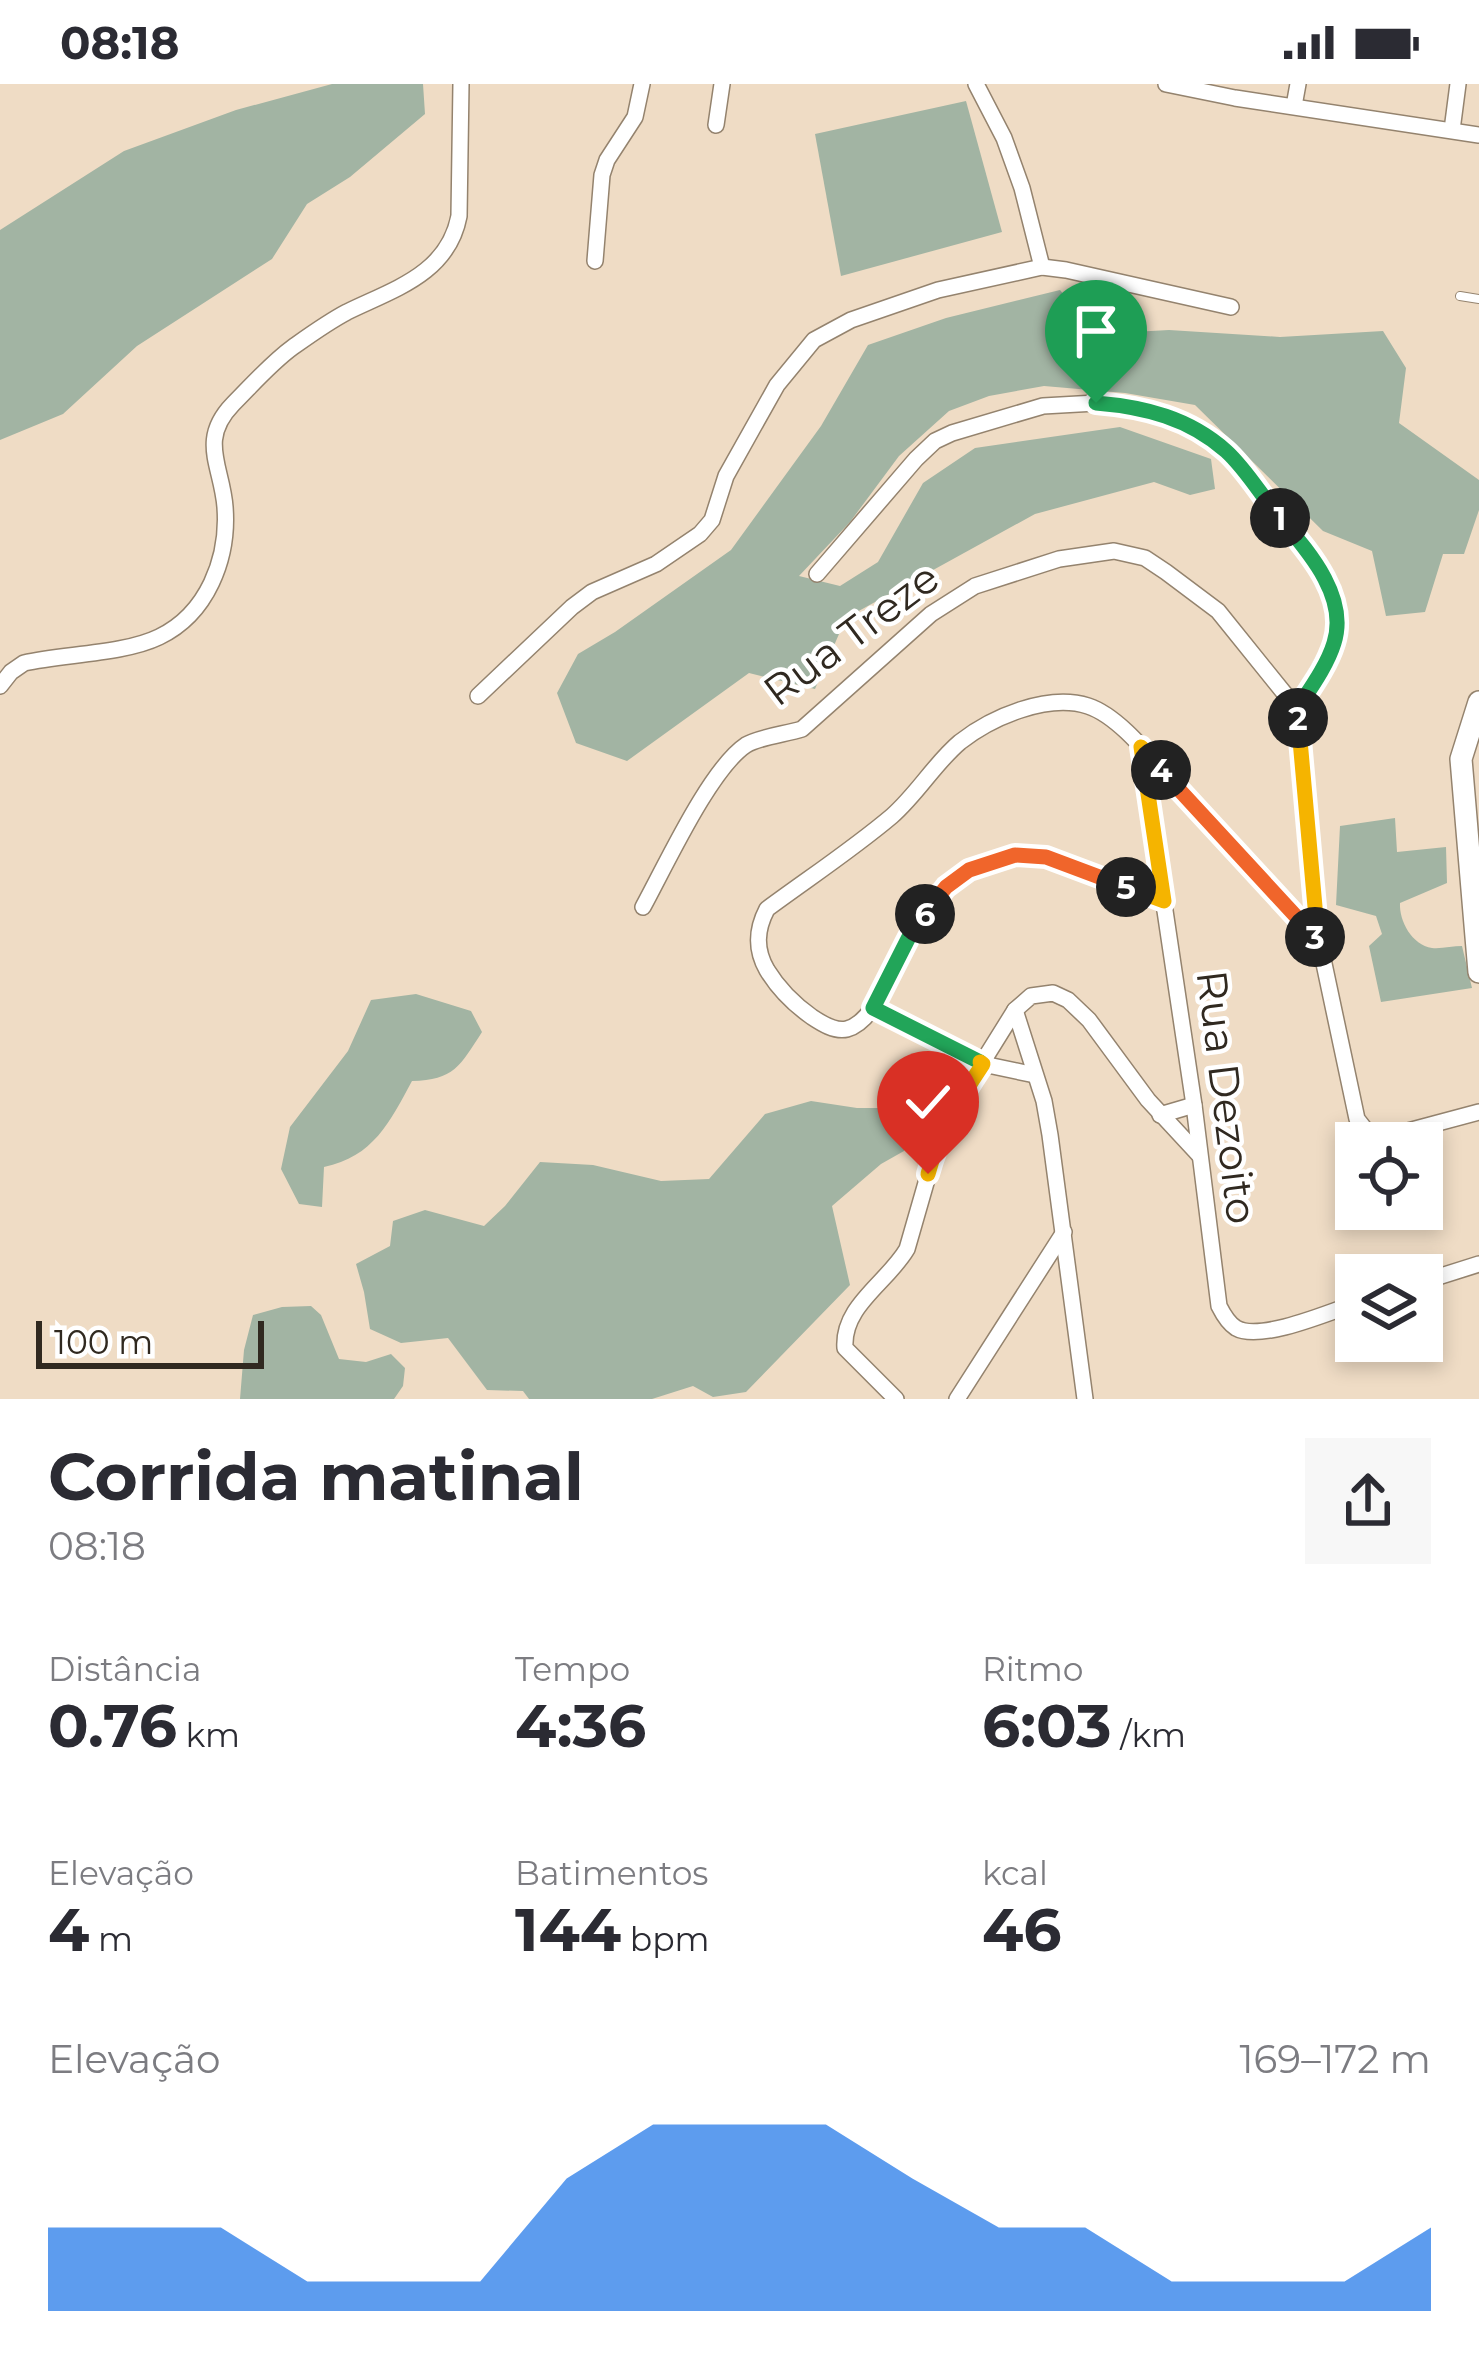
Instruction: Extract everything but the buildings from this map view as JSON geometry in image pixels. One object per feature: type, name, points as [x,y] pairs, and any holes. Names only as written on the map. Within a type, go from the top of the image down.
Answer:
[{"type":"street","points":[[0,686],[24,663],[155,639],[179,625],[205,598],[214,579],[226,511],[212,450],[226,411],[292,348],[341,316],[419,277],[443,255],[455,236],[459,216],[461,84]]},
{"type":"street","points":[[595,261],[602,175],[635,117],[642,84]]},
{"type":"street","points":[[716,125],[722,84]]},
{"type":"street","points":[[976,84],[1004,138],[1042,267]]},
{"type":"street","points":[[1166,84],[1479,135]]},
{"type":"street","points":[[1294,106],[1298,84]]},
{"type":"street","points":[[1452,130],[1459,84]]},
{"type":"street","points":[[478,696],[592,592],[656,564],[700,534],[712,520],[727,476],[777,385],[814,340],[850,320],[938,290],[1042,267],[1231,308]]},
{"type":"street","points":[[817,574],[935,441],[1043,406],[1136,406],[1195,429],[1228,453],[1305,549],[1329,587],[1336,618],[1335,641],[1297,709],[1318,940],[1357,1119],[1368,1133],[1393,1135],[1479,1112]]},
{"type":"street","name":"Rua Treze","points":[[643,907],[722,765],[751,741],[802,729],[931,614],[975,586],[1059,559],[1114,551],[1145,559],[1166,572],[1218,611],[1297,709]]},
{"type":"street","points":[[1164,901],[1046,857],[1015,855],[969,870],[946,887],[910,935],[873,1008],[847,1029],[836,1029],[811,1016],[782,991],[760,957],[758,945],[759,924],[767,909],[889,819],[964,739],[1001,718],[1050,703],[1091,706],[1106,715],[1318,940]]},
{"type":"street","points":[[1479,703],[1461,759],[1479,972]]},
{"type":"street","name":"Rua Dezoito","points":[[1141,747],[1194,1105],[1216,1295],[1226,1318],[1239,1330],[1282,1327],[1335,1311]]},
{"type":"street","points":[[896,1399],[844,1348],[847,1322],[907,1250],[940,1136],[953,1108],[1015,1010],[1030,996],[1053,993],[1068,1000],[1090,1021],[1160,1115],[1199,1155]]},
{"type":"street","points":[[873,1008],[983,1064],[1035,1075]]},
{"type":"street","points":[[1015,1010],[1047,1118],[1085,1399]]},
{"type":"street","points":[[1160,1115],[1194,1105]]},
{"type":"street","points":[[957,1399],[1064,1232]]},
{"type":"street","points":[[1443,1275],[1479,1264]]},
{"type":"lane","points":[[1460,296],[1479,299]]},
{"type":"green space","points":[[332,84],[423,84],[425,114],[350,177],[307,204],[272,259],[137,346],[63,414],[0,440],[0,230],[124,151],[236,110]]},
{"type":"green space","points":[[966,101],[1002,232],[841,276],[815,134]]},
{"type":"green space","points":[[1060,290],[1096,334],[1169,330],[1280,337],[1383,331],[1406,368],[1399,423],[1479,480],[1479,510],[1464,554],[1443,554],[1425,612],[1386,616],[1372,551],[1323,531],[1195,405],[1044,386],[989,396],[949,411],[899,456],[850,522],[799,576],[840,586],[878,562],[923,483],[975,448],[1120,427],[1211,459],[1215,489],[1190,495],[1154,482],[1035,514],[846,618],[815,689],[749,673],[627,761],[576,743],[557,693],[578,654],[731,550],[821,426],[868,345],[946,318]]},
{"type":"green space","points":[[1395,818],[1397,852],[1446,847],[1447,883],[1400,903],[1404,924],[1425,946],[1462,946],[1472,988],[1381,1002],[1369,946],[1382,934],[1376,916],[1336,905],[1340,826]]},
{"type":"green space","points":[[416,994],[471,1011],[482,1032],[447,1074],[412,1081],[368,1146],[324,1167],[322,1207],[299,1204],[281,1169],[290,1127],[348,1051],[371,1000]]},
{"type":"green space","points":[[811,1101],[900,1108],[912,1128],[904,1151],[881,1164],[832,1206],[850,1285],[746,1392],[713,1397],[693,1386],[652,1399],[529,1399],[523,1391],[487,1390],[448,1338],[401,1343],[370,1329],[356,1264],[390,1246],[393,1221],[425,1210],[484,1226],[540,1162],[593,1165],[661,1181],[709,1179],[765,1114]]},
{"type":"green space","points":[[311,1306],[321,1315],[339,1359],[366,1362],[391,1354],[405,1368],[403,1386],[394,1399],[240,1399],[253,1315]]},
{"type":"route","points":[[928,1174],[953,1108],[983,1064],[873,1008],[910,935],[946,887],[969,870],[1034,854],[1164,901],[1141,747],[1318,940],[1297,709],[1335,641],[1329,587],[1305,549],[1228,453],[1169,416],[1136,406],[1096,403]]}]
